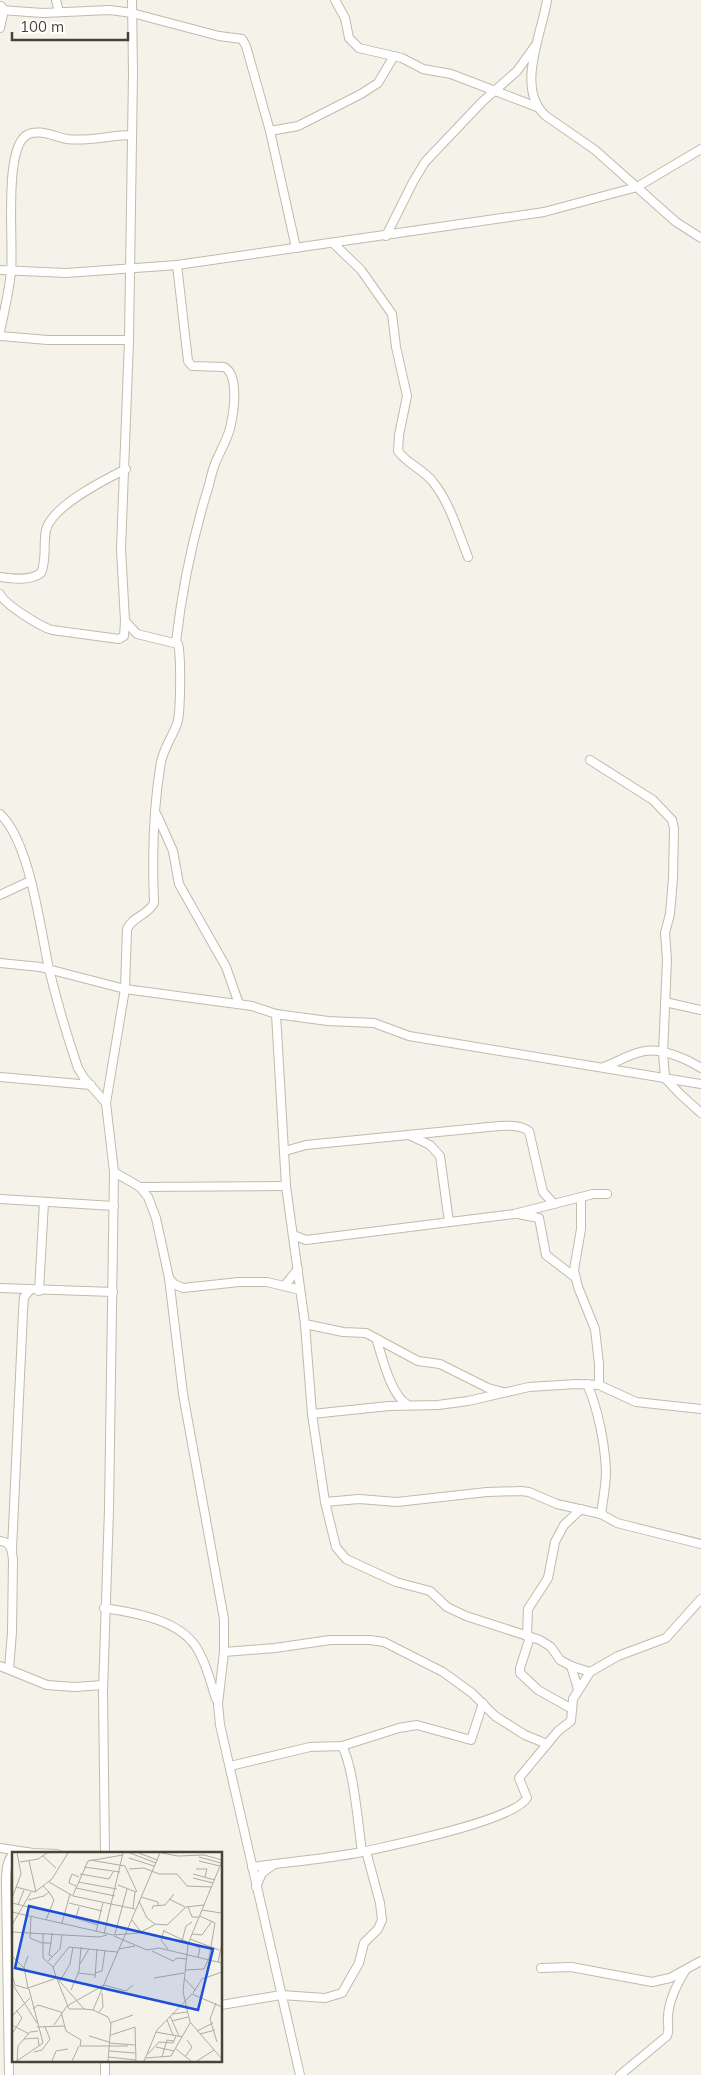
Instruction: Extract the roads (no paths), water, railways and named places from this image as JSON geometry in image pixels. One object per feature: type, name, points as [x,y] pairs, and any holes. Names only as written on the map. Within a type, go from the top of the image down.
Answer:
[{"type":"street","points":[[56,0],[59,12]]},
{"type":"street","points":[[126,469],[80,494],[52,517],[46,530],[41,573],[19,579],[1,577],[0,592],[12,607],[31,618],[43,628],[119,638],[124,636],[125,621],[121,549],[126,469],[129,340],[133,73],[132,0]]},
{"type":"street","points":[[336,0],[342,11],[351,42],[359,48],[394,56],[423,69],[452,74],[537,107],[546,116],[616,167],[676,222],[701,238]]},
{"type":"street","points":[[537,107],[532,86],[536,44],[548,0]]},
{"type":"street","points":[[0,28],[1,8],[59,12],[110,10],[132,13],[198,31],[242,39],[246,46],[270,131],[296,248]]},
{"type":"street","points":[[386,236],[425,162],[517,70],[536,44]]},
{"type":"street","points":[[270,131],[298,126],[366,91],[378,83],[394,56]]},
{"type":"street","points":[[129,340],[48,340],[0,334],[12,272],[10,198],[15,158],[21,139],[35,132],[75,140],[132,135]]},
{"type":"street","points":[[0,270],[66,274],[177,265],[544,212],[637,187],[701,149]]},
{"type":"street","points":[[333,243],[361,270],[392,314],[396,347],[407,396],[399,434],[398,451],[404,460],[432,480],[438,488],[448,506],[468,557]]},
{"type":"street","points":[[105,1852],[104,1608],[114,1206],[114,1172],[106,1103],[127,973],[127,929],[129,924],[150,909],[154,903],[152,861],[162,760],[178,718],[179,647],[176,642],[182,590],[211,476],[231,426],[234,390],[232,374],[229,369],[224,367],[196,368],[188,361],[177,265]]},
{"type":"street","points":[[125,621],[137,634],[158,640],[176,642]]},
{"type":"street","points":[[590,760],[659,805],[672,820],[674,828],[673,878],[670,914],[665,933],[667,960],[663,1053],[665,1078],[701,1114]]},
{"type":"street","points":[[156,813],[173,851],[178,884],[226,967],[239,1004]]},
{"type":"street","points":[[0,815],[12,826],[30,881],[50,971],[78,1068],[106,1103]]},
{"type":"street","points":[[0,895],[30,881]]},
{"type":"street","points":[[0,963],[40,967],[125,989],[239,1004],[276,1014],[328,1022],[374,1023],[410,1036],[701,1084]]},
{"type":"street","points":[[665,1002],[701,1010]]},
{"type":"street","points":[[276,1014],[286,1186],[305,1324],[312,1414],[325,1502],[336,1547],[346,1559],[396,1582],[430,1592],[447,1607],[466,1616],[540,1640],[551,1647],[560,1660],[590,1672]]},
{"type":"street","points":[[602,1068],[645,1051],[678,1056],[701,1068]]},
{"type":"street","points":[[0,1077],[91,1086]]},
{"type":"street","points":[[285,1151],[306,1144],[506,1126],[526,1129],[530,1135],[543,1192],[554,1204]]},
{"type":"street","points":[[410,1135],[430,1145],[440,1156],[449,1222]]},
{"type":"street","points":[[114,1172],[140,1187],[148,1197],[156,1218],[168,1278],[183,1394],[224,1619],[224,1652],[218,1704],[220,1725],[300,2075]]},
{"type":"street","points":[[140,1187],[286,1186]]},
{"type":"street","points":[[293,1235],[306,1240],[514,1214],[593,1194],[607,1194]]},
{"type":"street","points":[[581,1198],[581,1229],[574,1263],[576,1278],[595,1329],[599,1385]]},
{"type":"street","points":[[0,1199],[114,1206]]},
{"type":"street","points":[[39,1291],[44,1202]]},
{"type":"street","points":[[514,1214],[539,1218],[546,1255],[576,1278]]},
{"type":"street","points":[[295,1250],[306,1240]]},
{"type":"street","points":[[285,1285],[298,1269]]},
{"type":"street","points":[[168,1278],[174,1284],[183,1288],[239,1282],[267,1282],[300,1290]]},
{"type":"street","points":[[0,1288],[39,1291],[113,1292]]},
{"type":"street","points":[[9,1669],[14,1586],[12,1549],[23,1302],[24,1297],[30,1290]]},
{"type":"street","points":[[305,1324],[342,1332],[366,1333],[418,1361],[440,1364],[488,1388],[505,1392]]},
{"type":"street","points":[[376,1338],[395,1392],[403,1403],[410,1406]]},
{"type":"street","points":[[587,1384],[596,1409],[605,1460],[605,1484],[601,1514]]},
{"type":"street","points":[[312,1414],[468,1401],[529,1387],[587,1384],[599,1385],[636,1402],[701,1409]]},
{"type":"street","points":[[325,1502],[359,1499],[397,1502],[511,1491],[529,1492],[557,1504],[601,1514],[617,1523],[701,1544]]},
{"type":"street","points":[[572,1709],[538,1690],[520,1673],[520,1668],[528,1636],[528,1609],[548,1578],[555,1542],[564,1525],[582,1509]]},
{"type":"street","points":[[0,1541],[8,1543],[12,1549]]},
{"type":"street","points":[[252,1867],[364,1851],[483,1822],[512,1810],[527,1798],[519,1778],[558,1731],[571,1721],[573,1699],[590,1672],[618,1656],[666,1638],[701,1600]]},
{"type":"street","points":[[104,1608],[153,1619],[188,1636],[199,1651],[218,1704]]},
{"type":"street","points":[[224,1652],[330,1640],[377,1641],[442,1672],[483,1704],[495,1716],[525,1735],[547,1744]]},
{"type":"street","points":[[0,1666],[47,1685],[75,1687],[103,1685]]},
{"type":"street","points":[[571,1666],[578,1689]]},
{"type":"street","points":[[230,1766],[310,1747],[337,1744],[342,1746],[399,1728],[417,1725],[471,1740],[483,1704]]},
{"type":"street","points":[[222,2005],[281,1995],[317,1998],[342,1993],[362,1956],[364,1943],[378,1930],[382,1920],[380,1903],[364,1851],[345,1752],[342,1746]]},
{"type":"street","points":[[0,1850],[30,1852]]},
{"type":"street","points":[[0,1850],[7,1868]]},
{"type":"street","points":[[9,2075],[4,2007],[3,1920],[7,1868],[12,1854]]},
{"type":"street","points":[[256,1887],[262,1873],[274,1864]]},
{"type":"street","points":[[541,1968],[571,1968],[652,1982],[670,1978],[701,1961]]},
{"type":"street","points":[[620,2075],[667,2036],[668,2015],[675,1990],[686,1969]]},
{"type":"street","points":[[105,2062],[105,2075]]},
{"type":"street","points":[[628,2068],[634,2075]]}]
